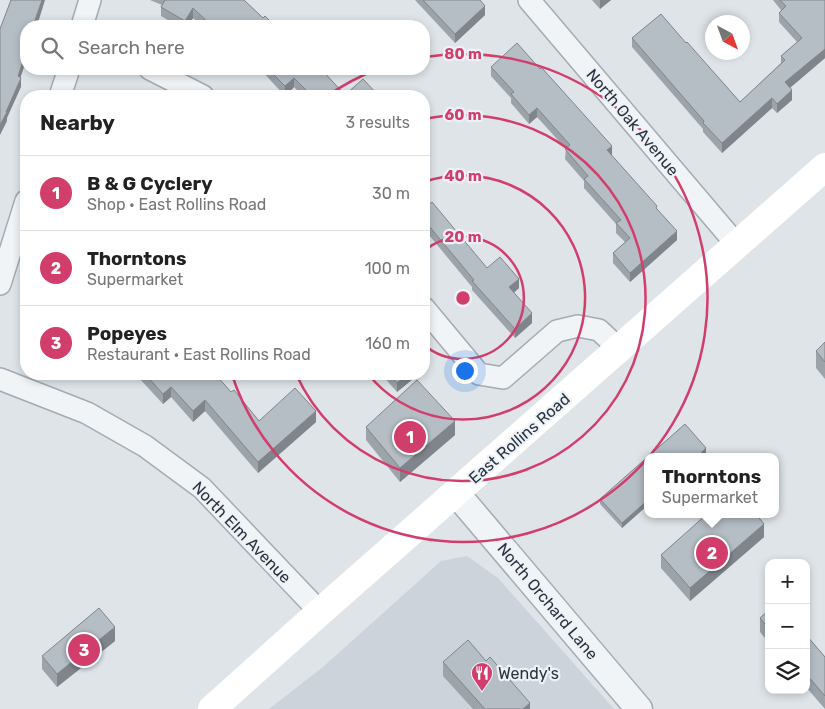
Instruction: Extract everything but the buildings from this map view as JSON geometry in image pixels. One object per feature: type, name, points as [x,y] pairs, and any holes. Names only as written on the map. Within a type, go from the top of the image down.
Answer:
[{"type":"main road","name":"East Rollins Road","points":[[212,709],[825,167]]},
{"type":"street","points":[[84,20],[90,0]]},
{"type":"street","name":"North Oak Avenue","points":[[528,0],[737,244]]},
{"type":"street","points":[[62,90],[67,75]]},
{"type":"street","points":[[162,75],[191,90]]},
{"type":"street","points":[[0,284],[20,221]]},
{"type":"street","points":[[430,315],[479,374],[503,378],[557,331],[578,326],[599,330],[619,349]]},
{"type":"street","name":"North Elm Avenue","points":[[0,379],[87,413],[145,446],[202,488],[320,612]]},
{"type":"street","name":"North Orchard Lane","points":[[456,493],[639,709]]},
{"type":"shaded area","points":[[467,556],[498,578],[614,709],[269,709],[323,667],[441,561]]},
{"type":"place","name":"B & G Cyclery","points":[[410,437]]},
{"type":"place","name":"Thorntons","points":[[712,553]]},
{"type":"place","name":"Popeyes","points":[[84,650]]},
{"type":"place","name":"Wendy's","points":[[482,692]]}]
